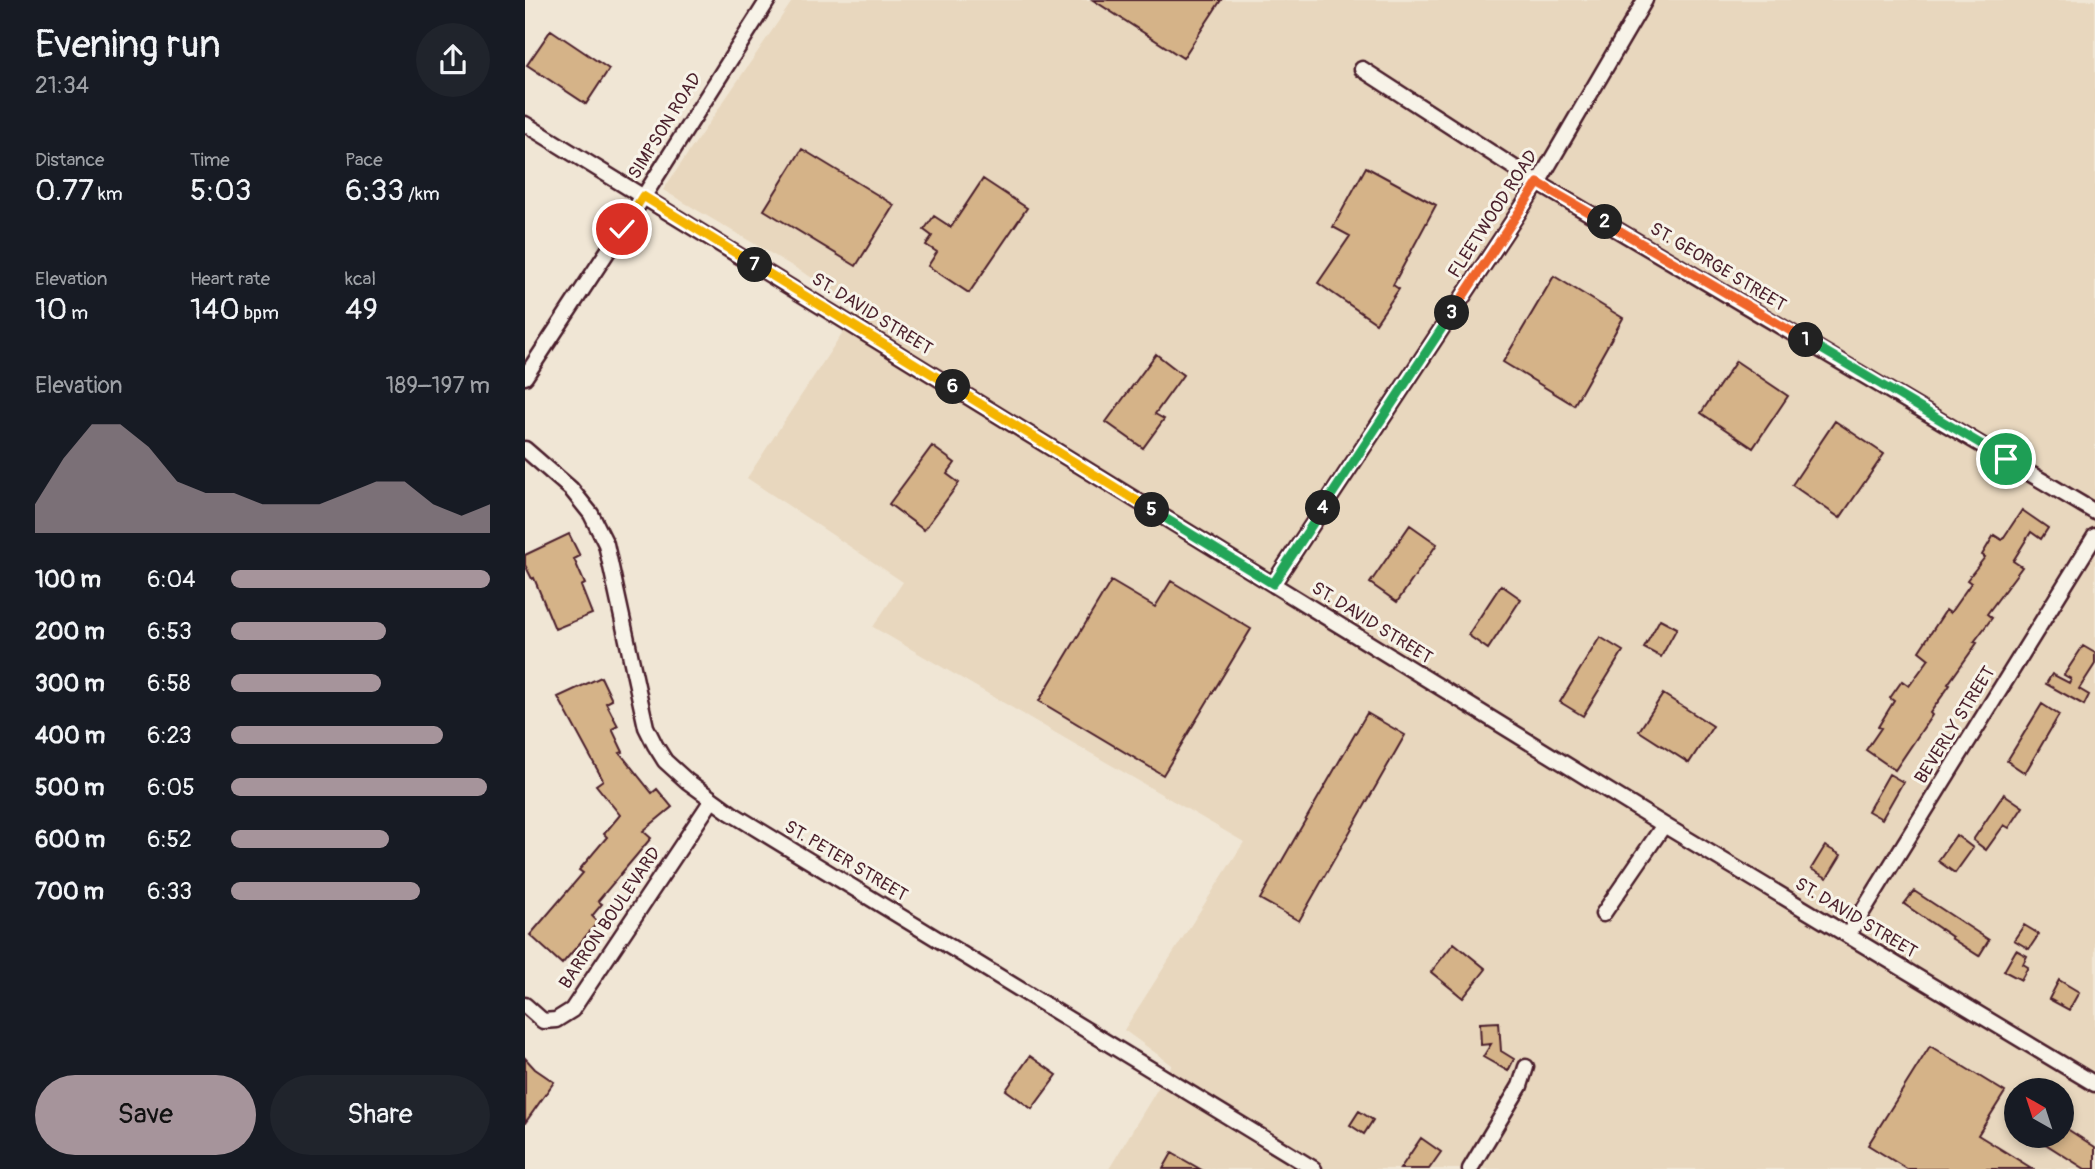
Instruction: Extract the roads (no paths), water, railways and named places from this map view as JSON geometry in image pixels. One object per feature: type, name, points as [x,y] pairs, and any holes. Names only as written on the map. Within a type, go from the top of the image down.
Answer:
[{"type":"street","name":"SIMPSON ROAD","points":[[525,377],[768,0]]},
{"type":"street","name":"FLEETWOOD ROAD","points":[[1273,584],[1538,183],[1645,0]]},
{"type":"street","name":"ST. GEORGE STREET","points":[[1362,69],[1538,183],[2095,512]]},
{"type":"street","name":"ST. DAVID STREET","points":[[525,124],[1664,825],[2095,1084]]},
{"type":"street","name":"ST. PETER STREET","points":[[525,449],[571,489],[591,514],[606,544],[646,727],[665,761],[712,800],[1314,1169]]},
{"type":"street","name":"BEVERLY STREET","points":[[1848,935],[2095,536]]},
{"type":"street","name":"BARRON BOULEVARD","points":[[525,1005],[543,1021],[556,1020],[572,1010],[712,800]]},
{"type":"street","points":[[1603,914],[1664,825]]},
{"type":"street","points":[[1470,1169],[1520,1086],[1526,1067]]}]
